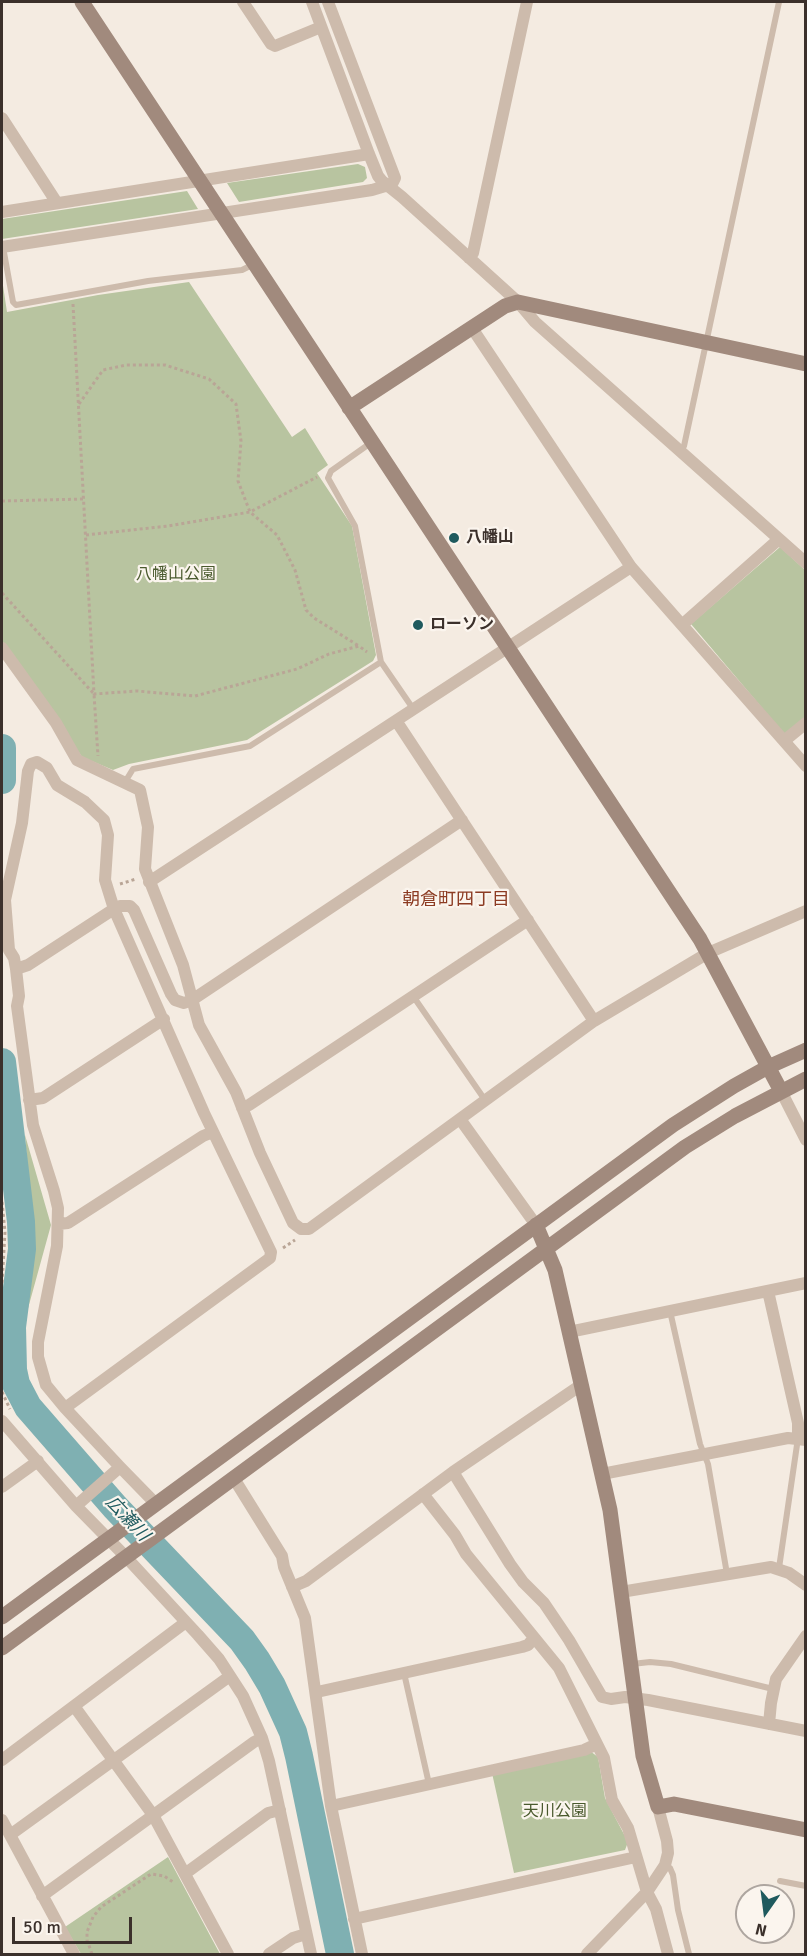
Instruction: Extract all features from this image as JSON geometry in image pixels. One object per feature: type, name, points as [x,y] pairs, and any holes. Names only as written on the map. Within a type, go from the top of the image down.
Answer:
[{"type":"street","points":[[82,2],[708,953],[806,1140]]},
{"type":"street","points":[[243,2],[271,44],[275,46],[321,27]]},
{"type":"street","points":[[312,2],[378,176],[518,302],[535,322],[806,563]]},
{"type":"street","points":[[2,247],[388,187],[392,184],[395,178],[328,2]]},
{"type":"street","points":[[469,258],[473,254],[528,2]]},
{"type":"street","points":[[2,118],[57,203]]},
{"type":"street","points":[[2,212],[369,154]]},
{"type":"street","points":[[349,408],[505,306],[518,302],[806,364]]},
{"type":"street","points":[[472,328],[632,567],[806,766]]},
{"type":"street","points":[[683,624],[779,539]]},
{"type":"street","points":[[146,880],[396,722],[632,567]]},
{"type":"street","points":[[2,648],[56,723],[78,760],[138,788],[148,827],[146,880],[183,965],[201,1032],[236,1092],[260,1153],[293,1223],[301,1229],[309,1229],[594,1020],[708,953],[806,911]]},
{"type":"street","points":[[396,722],[594,1020]]},
{"type":"street","points":[[784,741],[806,723]]},
{"type":"street","points":[[65,1408],[270,1258],[272,1252],[213,1132],[114,909],[105,880],[108,835],[104,820],[85,802],[57,784],[43,764],[37,762],[31,764],[28,771],[22,823],[5,900],[9,950],[14,958],[16,969],[19,996],[17,1006],[29,1100],[38,1144],[54,1191],[58,1224],[57,1246],[38,1342],[38,1357],[46,1385],[116,1471],[150,1508]]},
{"type":"street","points":[[16,969],[28,965],[114,909],[130,906],[134,910],[175,1000],[184,1002],[192,1000],[462,820]]},
{"type":"street","points":[[242,1108],[249,1106],[528,920]]},
{"type":"street","points":[[29,1100],[44,1098],[164,1019]]},
{"type":"street","points":[[2,1617],[673,1125],[734,1086],[806,1050]]},
{"type":"street","points":[[2,1648],[686,1147],[735,1116],[806,1079]]},
{"type":"street","points":[[460,1119],[536,1225],[555,1270],[610,1510],[644,1756],[667,1841],[668,1853],[665,1865],[647,1892],[587,1954]]},
{"type":"street","points":[[58,1224],[68,1223],[203,1136],[213,1132]]},
{"type":"street","points":[[569,1332],[806,1283]]},
{"type":"street","points":[[602,1474],[788,1438],[802,1439],[768,1291]]},
{"type":"street","points":[[292,1587],[306,1581],[453,1472],[581,1385]]},
{"type":"street","points":[[2,1421],[76,1506],[114,1536],[130,1554],[186,1623],[219,1659],[243,1696],[262,1738],[311,1954]]},
{"type":"street","points":[[2,1487],[38,1461]]},
{"type":"street","points":[[76,1506],[116,1471]]},
{"type":"street","points":[[453,1472],[510,1564],[523,1582],[544,1603],[569,1640],[599,1694],[606,1699],[635,1698],[806,1731]]},
{"type":"street","points":[[234,1477],[282,1556],[305,1618],[331,1806],[362,1954]]},
{"type":"street","points":[[423,1494],[455,1535],[466,1554],[558,1668],[597,1744],[607,1769],[612,1800],[626,1822],[647,1892],[656,1909],[668,1954]]},
{"type":"street","points":[[621,1592],[771,1567],[779,1568],[806,1585]]},
{"type":"street","points":[[2,1760],[186,1623]]},
{"type":"street","points":[[769,1724],[776,1679],[806,1636]]},
{"type":"street","points":[[317,1692],[522,1647],[528,1645],[534,1638]]},
{"type":"street","points":[[10,1835],[230,1676]]},
{"type":"street","points":[[74,1706],[153,1815],[228,1954]]},
{"type":"street","points":[[42,1896],[262,1738]]},
{"type":"street","points":[[331,1806],[584,1750],[597,1744]]},
{"type":"street","points":[[658,1806],[674,1804],[806,1830]]},
{"type":"street","points":[[186,1873],[268,1813],[280,1810]]},
{"type":"street","points":[[2,1820],[74,1954]]},
{"type":"street","points":[[354,1919],[636,1857]]},
{"type":"street","points":[[269,1954],[293,1938],[306,1934]]},
{"type":"lane","points":[[680,451],[684,446],[779,2]]},
{"type":"lane","points":[[2,247],[13,302],[16,305],[148,281],[242,270],[255,263]]},
{"type":"lane","points":[[372,442],[328,474],[329,481],[355,526],[381,662],[414,710]]},
{"type":"lane","points":[[125,782],[133,769],[250,746],[381,662]]},
{"type":"lane","points":[[413,996],[485,1100]]},
{"type":"lane","points":[[670,1311],[708,1464],[727,1574]]},
{"type":"lane","points":[[779,1568],[802,1439]]},
{"type":"lane","points":[[631,1665],[650,1662],[671,1664],[773,1689]]},
{"type":"lane","points":[[404,1673],[429,1785]]},
{"type":"lane","points":[[665,1865],[670,1868],[673,1875],[678,1910],[689,1954]]},
{"type":"lane","points":[[780,1881],[806,1886]]},
{"type":"path","points":[[73,295],[99,770]]},
{"type":"path","points":[[79,405],[103,370],[126,365],[165,365],[209,379],[236,404],[242,441],[238,481],[250,512],[277,535],[295,570],[306,610],[314,618],[381,662]]},
{"type":"path","points":[[86,535],[168,526],[250,512],[315,478],[328,474]]},
{"type":"path","points":[[2,501],[84,499]]},
{"type":"path","points":[[2,593],[94,694]]},
{"type":"path","points":[[94,694],[137,691],[195,696],[297,669],[329,654],[358,645]]},
{"type":"path","points":[[112,887],[146,880]]},
{"type":"path","points":[[2,1202],[5,1232],[2,1284]]},
{"type":"path","points":[[270,1258],[309,1229]]},
{"type":"path","points":[[92,1954],[87,1932],[93,1917],[101,1907],[152,1874],[165,1876],[178,1888]]},
{"type":"green space","points":[[358,164],[365,167],[367,178],[363,182],[239,202],[227,183]]},
{"type":"green space","points":[[187,191],[198,209],[2,239],[2,219]]},
{"type":"green space","name":"八幡山公園","points":[[2,279],[7,312],[98,295],[189,282],[292,437],[305,428],[328,465],[317,473],[352,526],[376,655],[373,661],[247,740],[129,764],[113,770],[82,757],[2,641]]},
{"type":"green space","points":[[780,547],[805,570],[805,717],[785,735],[691,624]]},
{"type":"green space","points":[[25,1135],[51,1225],[27,1312],[31,1217]]},
{"type":"green space","name":"天川公園","points":[[590,1751],[598,1757],[605,1798],[628,1842],[625,1850],[514,1873],[492,1773]]},
{"type":"green space","points":[[168,1857],[220,1954],[81,1954],[65,1927]]},
{"type":"waterway","name":"広瀬川","points":[[2,748],[2,780]]},
{"type":"waterway","name":"広瀬川","points":[[2,1062],[21,1222],[22,1249],[12,1327],[13,1370],[16,1384],[28,1407],[115,1507],[242,1640],[272,1686],[293,1732],[340,1954]]},
{"type":"place","name":"八幡山","points":[[454,538]]},
{"type":"place","name":"ローソン","points":[[418,625]]},
{"type":"district","name":"朝倉町四丁目","points":[[456,900]]}]
